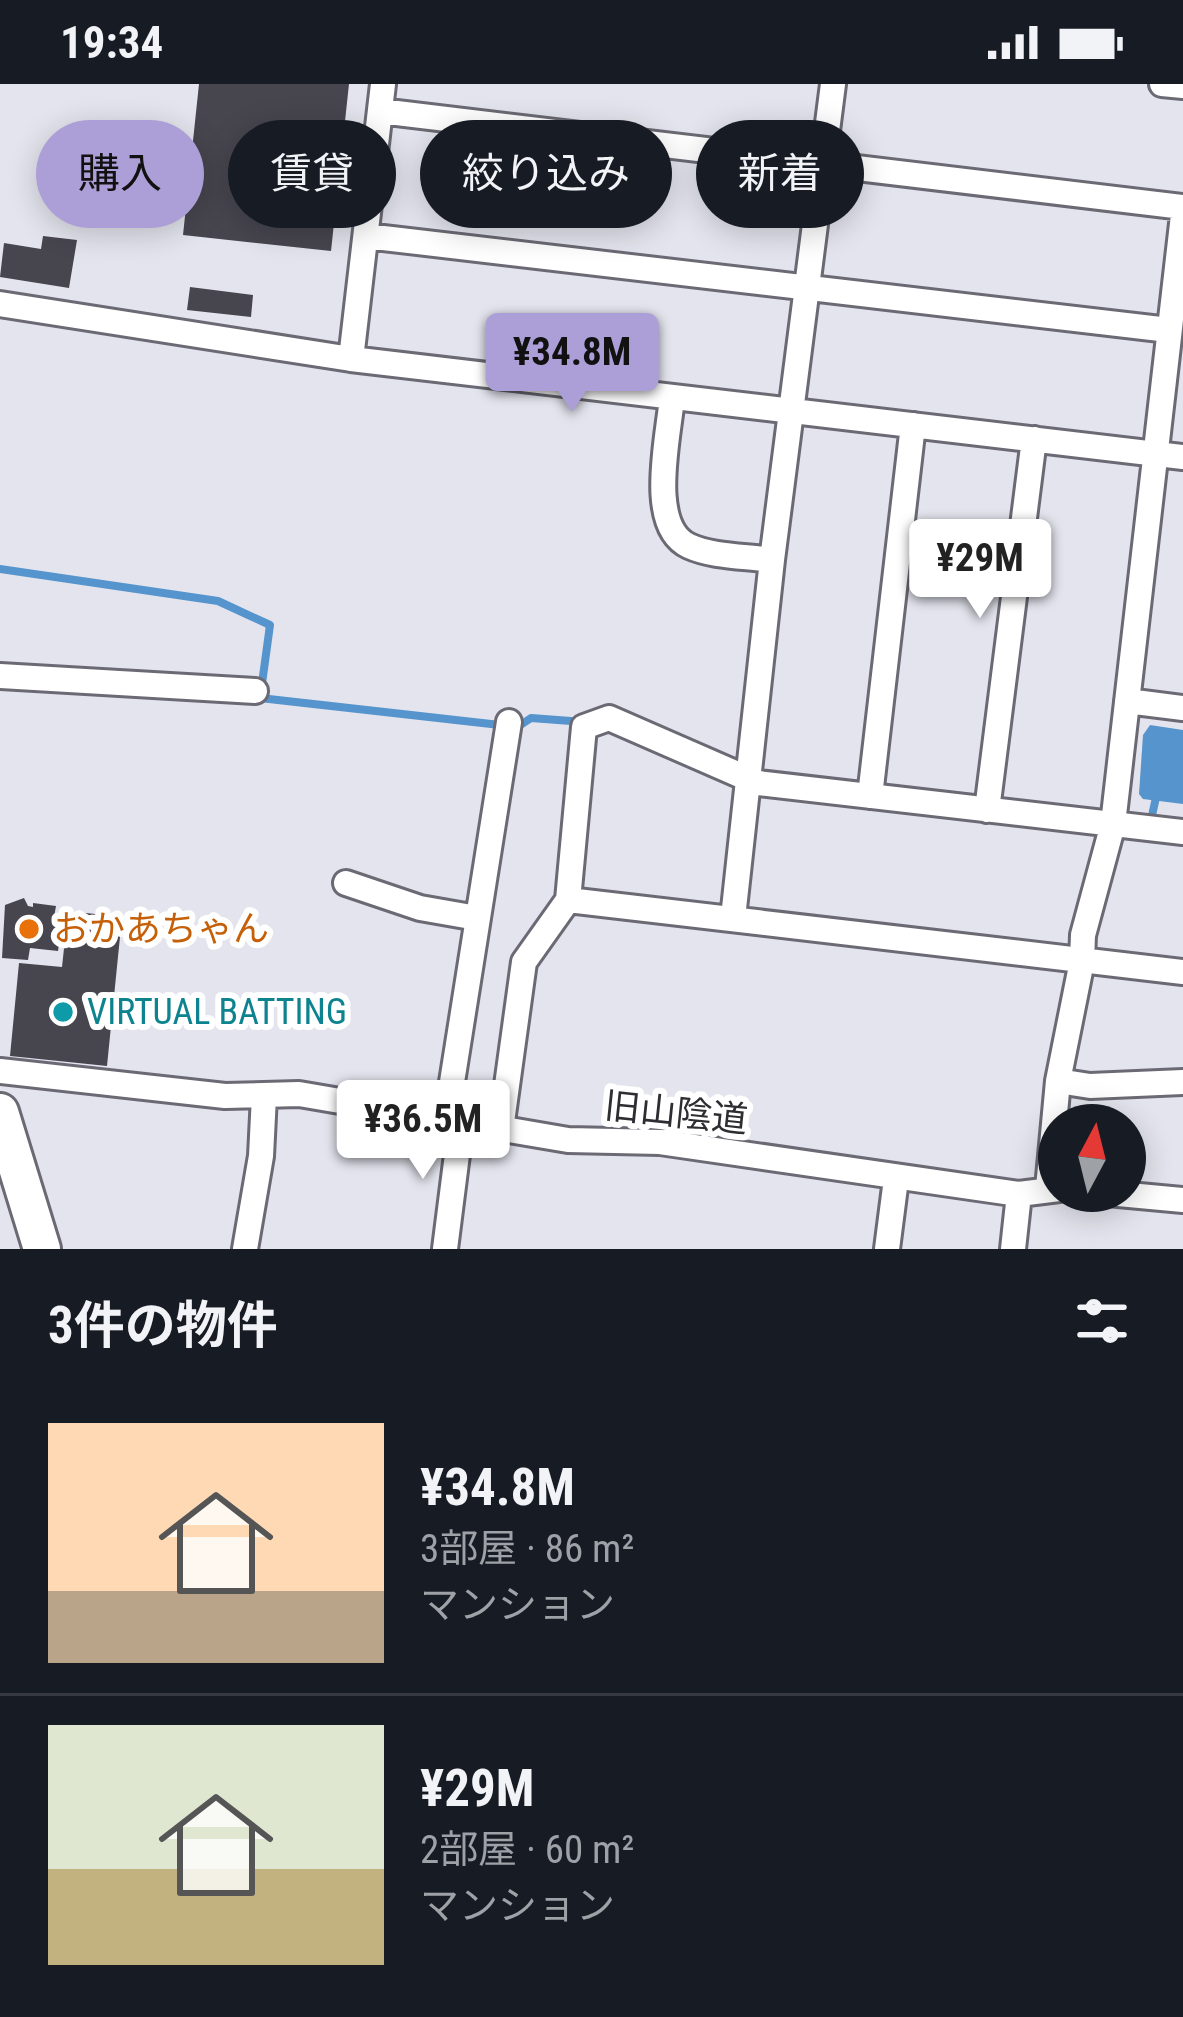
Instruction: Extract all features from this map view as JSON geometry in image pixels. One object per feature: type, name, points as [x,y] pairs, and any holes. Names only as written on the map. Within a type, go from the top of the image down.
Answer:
[{"type":"highway","points":[[0,1112],[42,1249]]},
{"type":"street","points":[[351,359],[383,84]]},
{"type":"street","points":[[829,120],[833,84]]},
{"type":"street","points":[[1162,84],[1183,86]]},
{"type":"street","points":[[380,111],[696,151]]},
{"type":"street","points":[[864,172],[1183,211],[1114,824],[1083,935],[1057,1104]]},
{"type":"street","points":[[734,918],[772,560],[815,228]]},
{"type":"street","points":[[365,236],[1169,330]]},
{"type":"street","points":[[0,304],[351,359],[1183,457]]},
{"type":"street","points":[[672,397],[663,492],[669,527],[682,544],[701,551],[772,560]]},
{"type":"street","points":[[870,796],[913,425]]},
{"type":"street","points":[[987,810],[1034,439]]},
{"type":"street","points":[[0,676],[254,691]]},
{"type":"street","points":[[1127,701],[1183,708]]},
{"type":"street","points":[[501,1129],[524,962],[568,900],[584,727],[608,718],[758,783],[1183,832]]},
{"type":"street","points":[[445,1249],[477,918],[508,722]]},
{"type":"street","points":[[346,883],[420,908],[477,918]]},
{"type":"street","points":[[568,900],[1183,972]]},
{"type":"street","name":"旧山陰道","points":[[0,1071],[225,1096],[299,1094],[568,1140],[660,1142],[896,1179],[1019,1194],[1038,1191]]},
{"type":"street","points":[[1058,1081],[1090,1086],[1183,1082]]},
{"type":"street","points":[[245,1249],[261,1156],[264,1096]]},
{"type":"street","points":[[887,1249],[896,1179]]},
{"type":"street","points":[[1012,1249],[1019,1194]]},
{"type":"street","points":[[1146,1196],[1183,1199]]},
{"type":"water","points":[[1150,725],[1183,730],[1183,804],[1143,799],[1139,794],[1143,735]]},
{"type":"building","points":[[199,84],[349,84],[345,120],[228,120],[228,228],[333,228],[331,251],[183,235],[184,228],[204,228],[204,120],[195,120]]},
{"type":"building","points":[[43,236],[77,240],[69,288],[0,277],[4,243],[41,249]]},
{"type":"building","points":[[190,287],[253,295],[251,317],[187,310]]},
{"type":"building","points":[[24,898],[28,906],[56,906],[53,923],[62,923],[58,951],[30,948],[28,960],[2,958],[5,905]]},
{"type":"building","name":"VIRTUAL BATTING","points":[[68,911],[122,917],[107,1066],[10,1056],[19,963],[62,967]]},
{"type":"waterway","points":[[0,569],[218,601],[270,625],[260,698],[500,725]]},
{"type":"waterway","points":[[522,724],[531,718],[571,721]]},
{"type":"waterway","points":[[1151,820],[1157,793]]},
{"type":"place","name":"おかあちゃん","points":[[29,929]]},
{"type":"place","name":"VIRTUAL BATTING","points":[[63,1012]]}]
